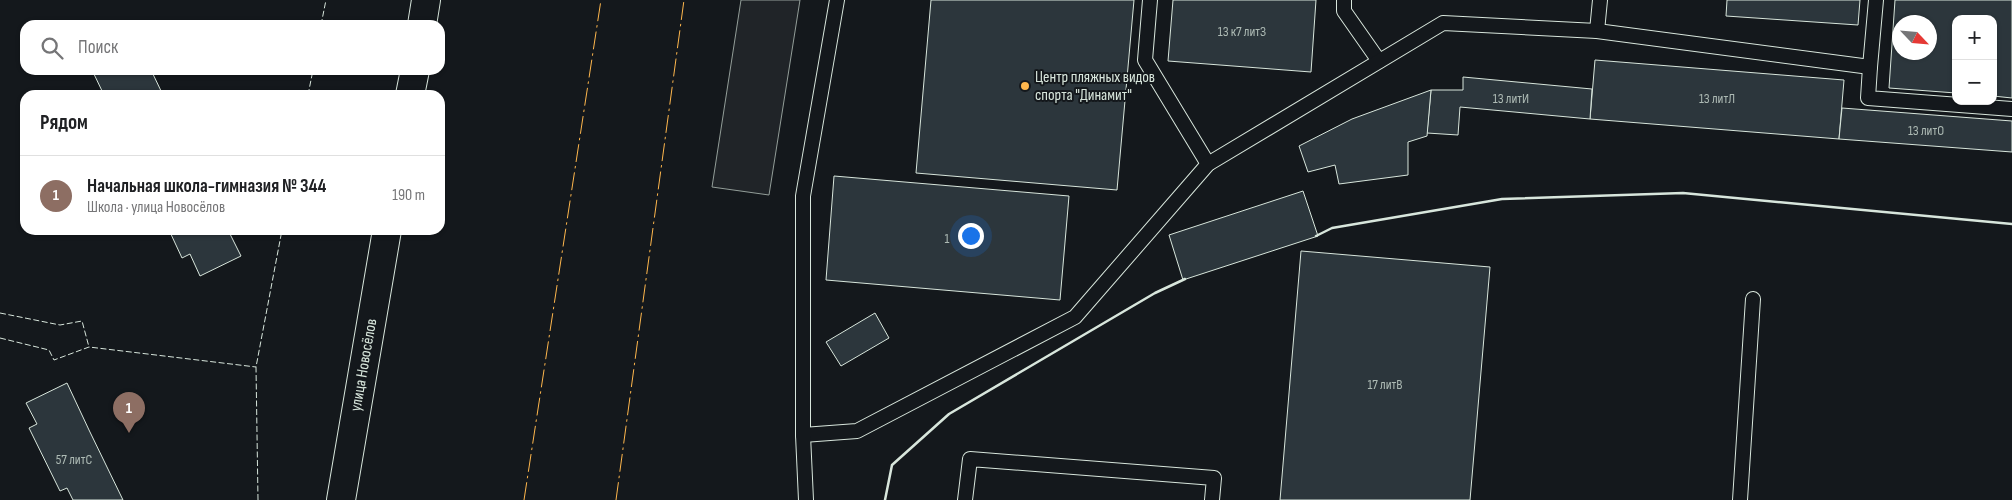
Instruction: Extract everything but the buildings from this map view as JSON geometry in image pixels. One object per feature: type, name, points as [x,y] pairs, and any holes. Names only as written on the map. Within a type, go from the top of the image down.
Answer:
[{"type":"street","points":[[423,20],[426,0]]},
{"type":"street","points":[[411,90],[413,75]]},
{"type":"street","name":"улица Новосёлов","points":[[341,500],[386,235]]},
{"type":"lane","points":[[806,500],[803,435],[803,196],[837,0]]},
{"type":"lane","points":[[1150,0],[1145,60],[1208,164]]},
{"type":"lane","points":[[1344,0],[1344,11],[1379,61]]},
{"type":"lane","points":[[1597,31],[1600,0]]},
{"type":"lane","points":[[1876,0],[1868,98],[2012,109]]},
{"type":"lane","points":[[803,435],[857,431],[1075,317],[1208,164],[1443,23],[1597,31],[1870,67]]},
{"type":"lane","points":[[1740,500],[1753,299]]},
{"type":"lane","points":[[965,500],[970,459],[1214,478],[1212,500]]},
{"type":"shaded area","points":[[741,0],[800,0],[769,195],[712,187]]},
{"type":"fence","points":[[322,20],[326,0]]},
{"type":"fence","points":[[309,90],[312,75]]},
{"type":"fence","points":[[258,500],[256,367],[281,235]]},
{"type":"fence","points":[[0,313],[60,325],[82,321],[89,347]]},
{"type":"fence","points":[[0,338],[49,350],[54,360],[89,347],[256,367]]},
{"type":"wall","points":[[1316,236],[1332,228],[1502,199],[1683,193],[2012,224]]},
{"type":"wall","points":[[885,500],[892,465],[949,414],[1155,293],[1185,279]]},
{"type":"power","points":[[524,500],[601,0]]},
{"type":"power","points":[[616,500],[684,0]]},
{"type":"place","name":"Центр пляжных видов спорта \"Динамит\"","points":[[1025,86]]},
{"type":"place","name":"Начальная школа-гимназия № 344","points":[[129,433]]}]
